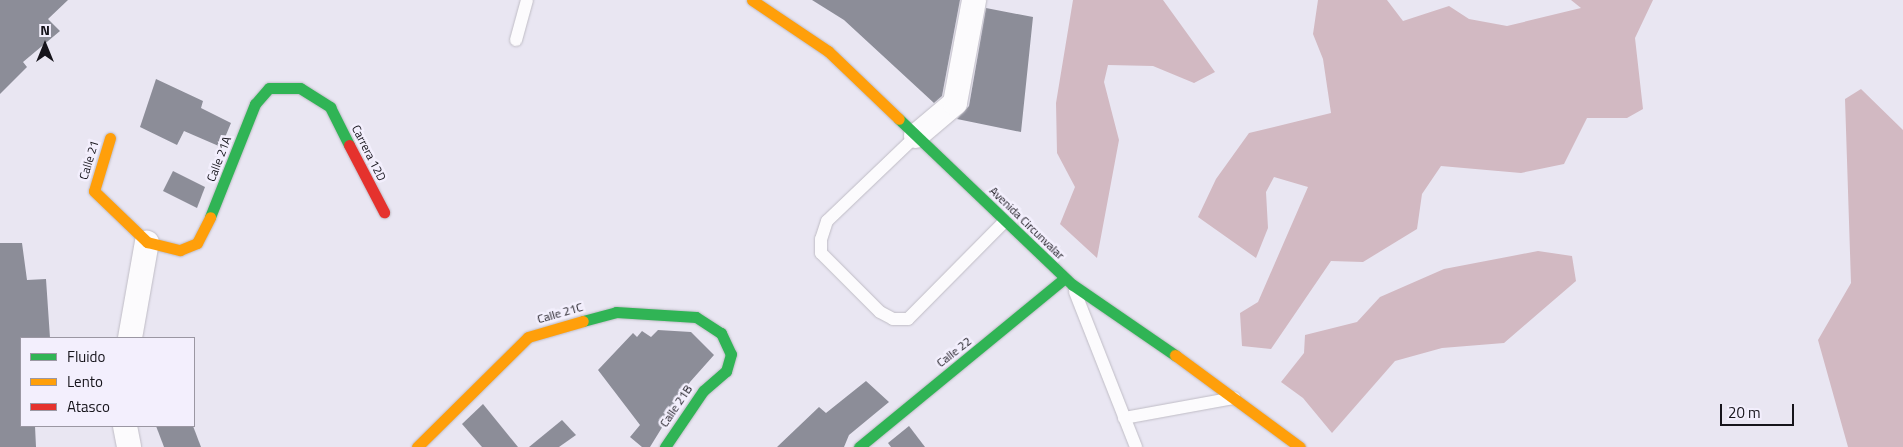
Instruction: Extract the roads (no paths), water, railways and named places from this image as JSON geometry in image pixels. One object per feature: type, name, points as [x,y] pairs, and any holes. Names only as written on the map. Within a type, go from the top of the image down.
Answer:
[{"type":"street","name":"Avenida Circunvalar","points":[[752,0],[828,51],[1069,281],[1236,397],[1300,447]]},
{"type":"street","points":[[916,136],[956,103],[974,0]]},
{"type":"street","name":"Calle 21A","points":[[147,242],[180,250],[197,243],[255,104],[269,88],[300,88],[330,107]]},
{"type":"street","name":"Carrera 12D","points":[[330,107],[384,212]]},
{"type":"street","name":"Calle 21","points":[[110,138],[94,190],[147,242]]},
{"type":"street","points":[[130,337],[147,242]]},
{"type":"street","name":"Calle 22","points":[[859,447],[1069,281]]},
{"type":"street","name":"Calle 21C","points":[[417,447],[528,337],[549,328],[616,312],[656,313],[696,317],[721,333]]},
{"type":"street","name":"Calle 21B","points":[[665,447],[703,391],[726,371],[731,354],[721,333]]},
{"type":"street","points":[[125,427],[129,447]]},
{"type":"lane","points":[[516,40],[527,0]]},
{"type":"lane","points":[[916,136],[827,222],[821,239],[822,253],[880,312],[892,319],[908,319],[1005,221]]},
{"type":"lane","points":[[1069,281],[1124,418],[1132,433],[1136,447]]},
{"type":"lane","points":[[1124,418],[1236,397]]},
{"type":"lane","points":[[1132,433],[1145,447]]}]
